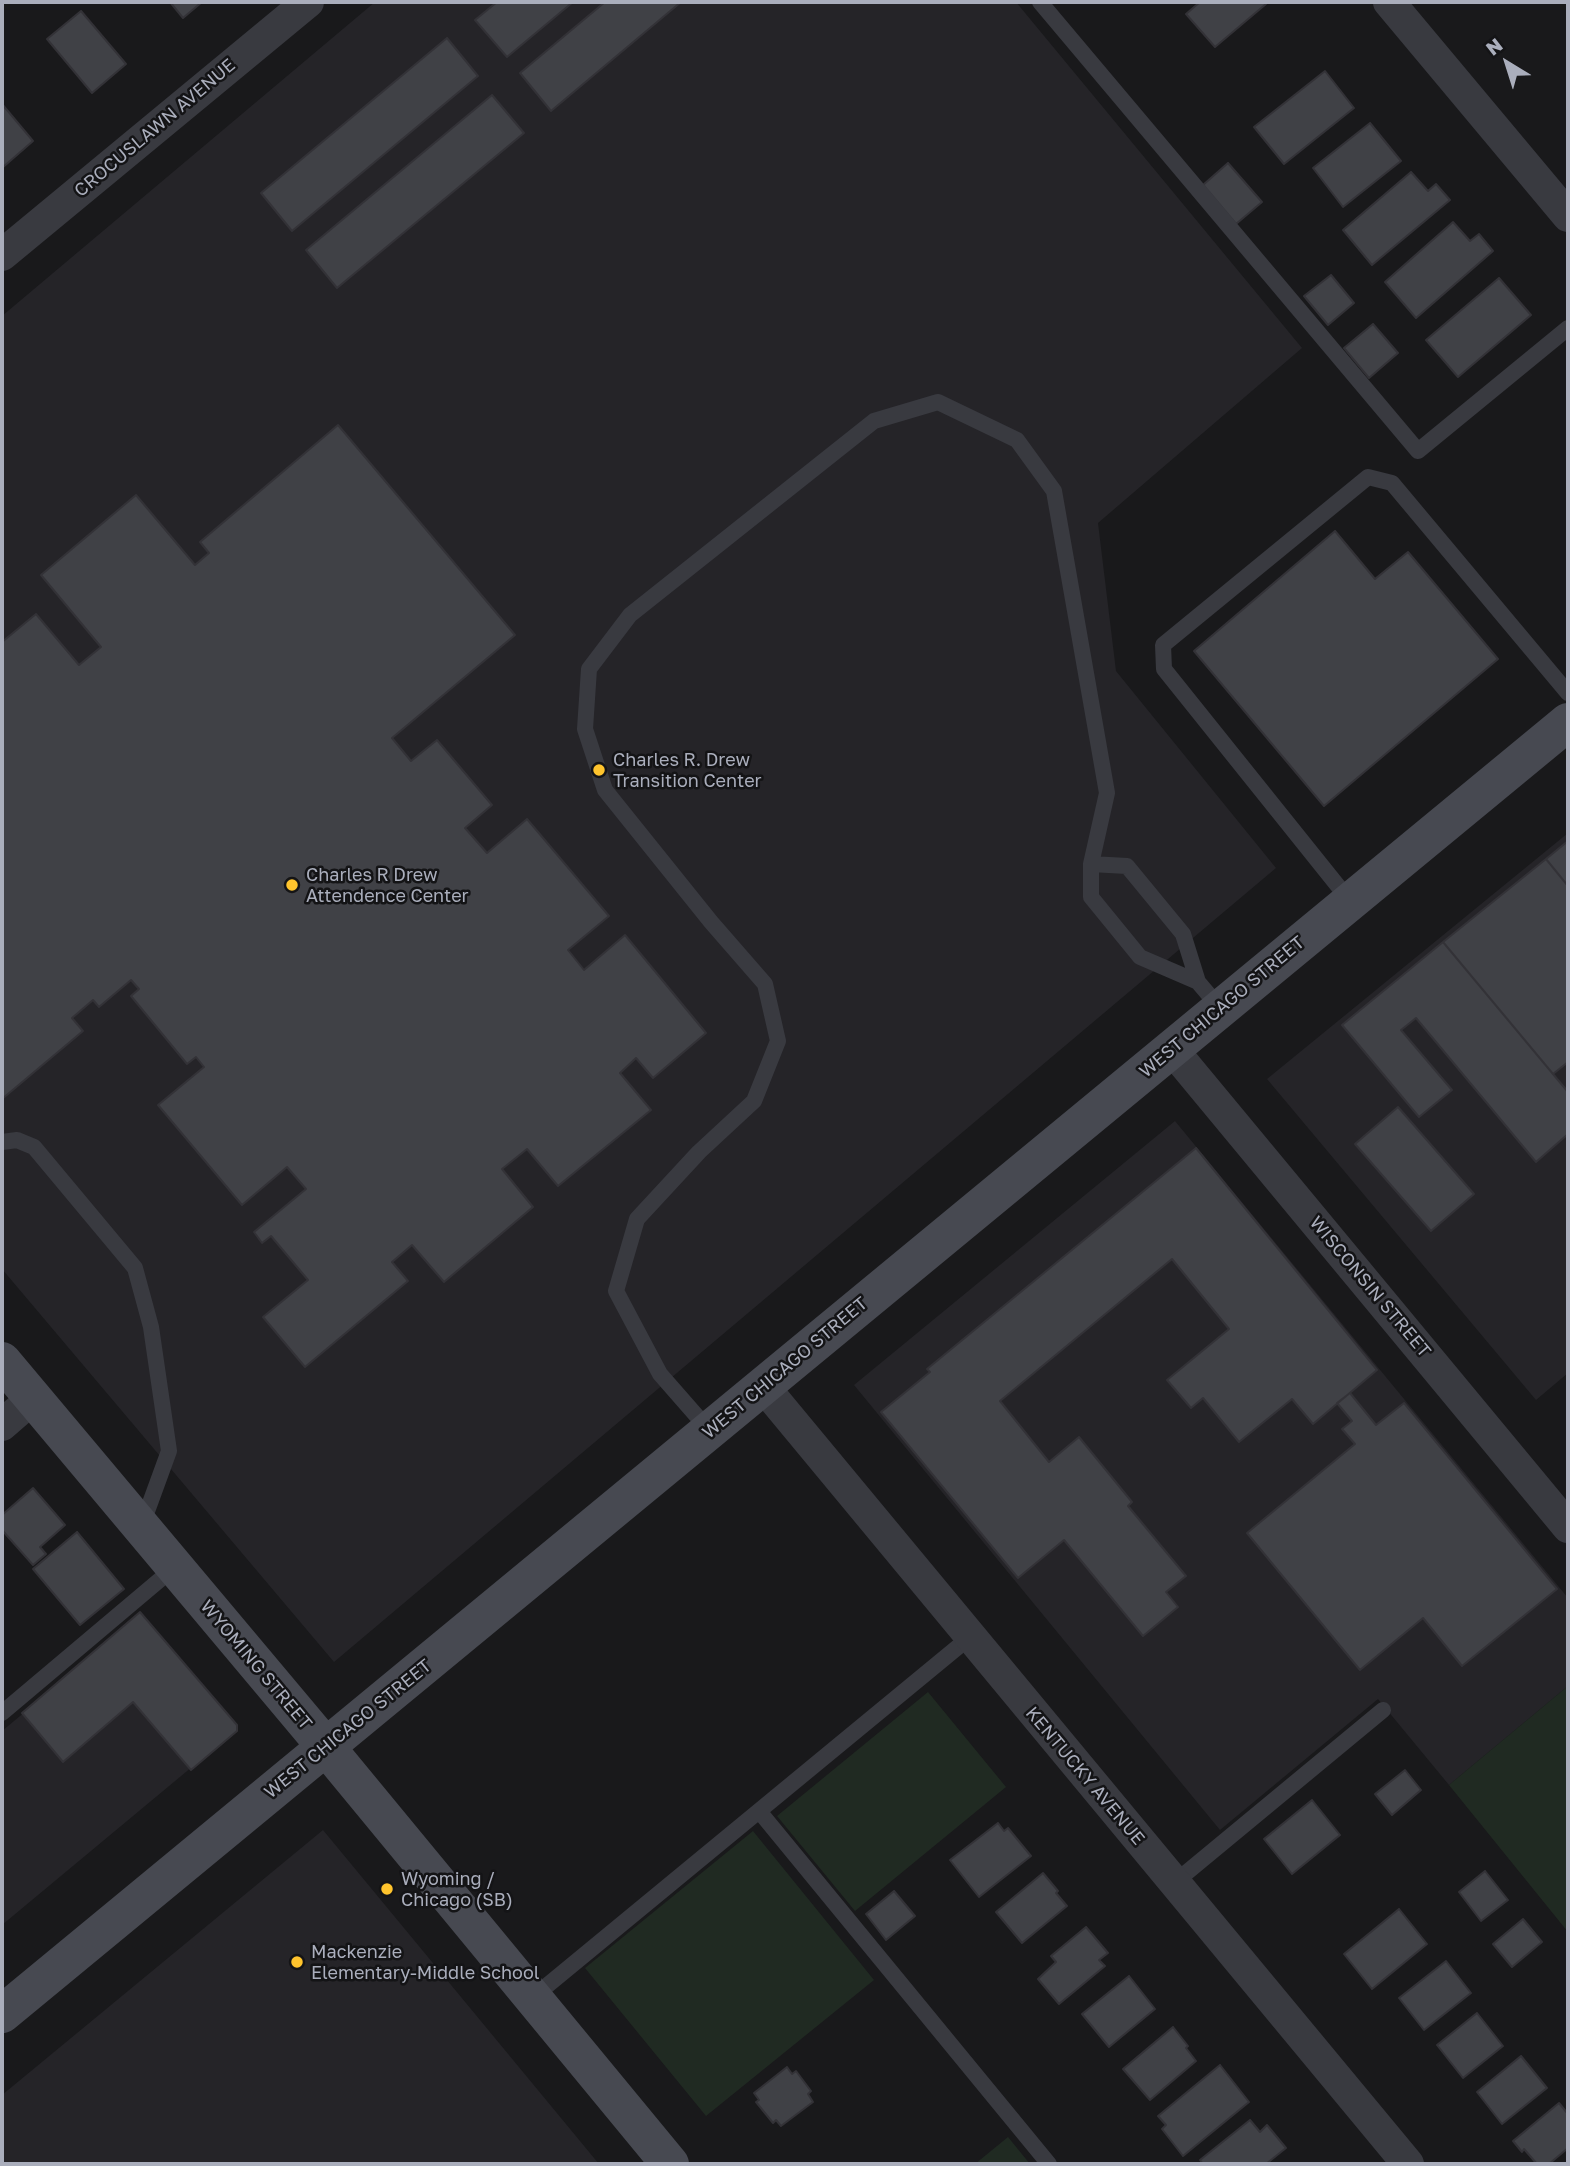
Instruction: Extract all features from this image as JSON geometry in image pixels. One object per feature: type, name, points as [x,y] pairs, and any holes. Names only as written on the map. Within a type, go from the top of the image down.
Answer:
[{"type":"street","name":"CROCUSLAWN AVENUE","points":[[2,255],[308,2]]},
{"type":"street","points":[[1389,2],[1568,216]]},
{"type":"street","name":"WEST CHICAGO STREET","points":[[2,2014],[1171,1048],[1209,995],[1350,901],[1568,722]]},
{"type":"street","name":"WISCONSIN STREET","points":[[1171,1048],[1568,1527]]},
{"type":"street","name":"WYOMING STREET","points":[[2,1361],[326,1747],[670,2164]]},
{"type":"street","name":"KENTUCKY AVENUE","points":[[763,1386],[1408,2164]]},
{"type":"street","points":[[2,1425],[33,1398]]},
{"type":"lane","points":[[1040,2],[1418,451],[1568,328]]},
{"type":"lane","points":[[709,1430],[660,1374],[616,1291],[638,1219],[699,1152],[754,1101],[778,1041],[765,984],[711,922],[606,790],[585,729],[589,669],[630,615],[874,421],[939,402],[1017,440],[1054,491],[1107,793],[1091,864],[1091,897],[1140,957],[1209,995]]},
{"type":"lane","points":[[1350,901],[1164,670],[1163,645],[1368,477],[1392,483],[1568,693]]},
{"type":"lane","points":[[1091,864],[1127,866],[1184,934],[1209,995]]},
{"type":"lane","points":[[2,1142],[17,1140],[34,1147],[135,1268],[151,1327],[169,1451],[141,1527]]},
{"type":"lane","points":[[2,1713],[174,1567]]},
{"type":"lane","points":[[532,1998],[970,1637]]},
{"type":"lane","points":[[1174,1883],[1383,1710]]},
{"type":"lane","points":[[759,1811],[1049,2164]]},
{"type":"shaded area","name":"Charles R. Drew Transition Center","points":[[375,2],[1016,2],[1302,348],[1098,523],[1116,671],[1276,868],[334,1662],[2,1269],[2,316]]},
{"type":"shaded area","points":[[1568,833],[1568,1373],[1536,1400],[1267,1079]]},
{"type":"shaded area","points":[[1175,1121],[1568,1598],[1568,1686],[1449,1785],[1378,1699],[1220,1830],[854,1385]]},
{"type":"shaded area","points":[[139,1617],[234,1732],[2,1925],[2,1731]]},
{"type":"shaded area","points":[[1568,1686],[1568,1932],[1449,1785]]},
{"type":"shaded area","points":[[928,1692],[1006,1787],[855,1911],[777,1816]]},
{"type":"shaded area","name":"Mackenzie Elementary-Middle School","points":[[323,1830],[599,2164],[2,2164],[2,2095]]},
{"type":"shaded area","points":[[753,1831],[874,1980],[706,2116],[585,1968]]},
{"type":"shaded area","points":[[1008,2137],[1030,2164],[975,2164]]},
{"type":"building","points":[[170,2],[202,2],[183,18]]},
{"type":"building","points":[[497,2],[573,2],[507,57],[475,20]]},
{"type":"building","points":[[605,2],[681,2],[551,111],[520,73]]},
{"type":"building","points":[[1200,2],[1266,4],[1215,47],[1186,14]]},
{"type":"building","points":[[81,11],[126,64],[92,93],[47,39]]},
{"type":"building","points":[[447,38],[478,76],[292,231],[261,193]]},
{"type":"building","points":[[1325,71],[1354,108],[1284,164],[1254,127]]},
{"type":"building","points":[[492,95],[524,133],[337,288],[306,250]]},
{"type":"building","points":[[2,104],[33,141],[2,168]]},
{"type":"building","points":[[1370,123],[1401,161],[1343,207],[1313,168]]},
{"type":"building","points":[[1228,163],[1262,202],[1236,224],[1203,185]]},
{"type":"building","points":[[1411,172],[1428,191],[1436,184],[1450,200],[1372,265],[1343,230]]},
{"type":"building","points":[[1453,222],[1470,241],[1479,234],[1493,251],[1416,318],[1385,282]]},
{"type":"building","points":[[1331,275],[1354,303],[1328,325],[1304,296]]},
{"type":"building","points":[[1499,278],[1531,315],[1458,377],[1426,340]]},
{"type":"building","points":[[1373,324],[1398,353],[1369,378],[1344,348]]},
{"type":"building","name":"Charles R Drew Attendence Center","points":[[338,425],[515,635],[392,738],[411,761],[437,740],[492,805],[465,828],[487,853],[527,819],[609,916],[568,950],[584,970],[625,935],[706,1033],[653,1078],[636,1058],[620,1073],[651,1110],[558,1186],[527,1149],[502,1169],[533,1207],[444,1282],[412,1245],[392,1262],[408,1281],[305,1367],[263,1317],[308,1280],[271,1236],[262,1243],[254,1232],[306,1189],[287,1167],[242,1205],[158,1105],[204,1067],[196,1057],[187,1064],[131,996],[139,989],[131,980],[99,1007],[93,1000],[72,1018],[83,1031],[2,1099],[2,642],[36,614],[79,665],[101,647],[41,575],[136,495],[195,565],[209,553],[200,542]]},
{"type":"building","points":[[1335,531],[1375,579],[1408,552],[1498,659],[1324,806],[1194,651]]},
{"type":"building","points":[[1568,841],[1568,886],[1546,859]]},
{"type":"building","points":[[1546,859],[1568,886],[1568,1062],[1553,1074],[1443,942]]},
{"type":"building","points":[[1443,942],[1568,1092],[1568,1134],[1536,1162],[1416,1018],[1401,1030],[1452,1090],[1419,1117],[1342,1025]]},
{"type":"building","points":[[1398,1107],[1474,1194],[1431,1231],[1355,1144]]},
{"type":"building","points":[[1196,1148],[1377,1370],[1313,1424],[1292,1399],[1239,1442],[1203,1398],[1191,1408],[1167,1380],[1229,1329],[1172,1259],[1000,1401],[1049,1462],[1079,1437],[1132,1502],[1128,1506],[1186,1576],[1166,1592],[1178,1607],[1143,1636],[1064,1540],[1018,1578],[881,1412],[930,1372],[927,1369]]},
{"type":"building","points":[[1350,1393],[1376,1425],[1404,1403],[1557,1589],[1462,1666],[1423,1618],[1360,1670],[1247,1533],[1355,1444],[1342,1429],[1352,1421],[1337,1403]]},
{"type":"building","points":[[33,1488],[65,1525],[40,1547],[46,1554],[33,1565],[2,1530],[2,1515]]},
{"type":"building","points":[[77,1532],[124,1589],[80,1625],[33,1569]]},
{"type":"building","points":[[140,1612],[237,1725],[237,1731],[191,1770],[133,1702],[63,1762],[22,1713]]},
{"type":"building","points":[[1405,1770],[1421,1790],[1392,1815],[1375,1794]]},
{"type":"building","points":[[1312,1800],[1340,1835],[1292,1874],[1264,1839]]},
{"type":"building","points":[[998,1823],[1004,1831],[1008,1828],[1031,1856],[979,1897],[950,1860]]},
{"type":"building","points":[[1485,1871],[1508,1900],[1481,1921],[1459,1892]]},
{"type":"building","points":[[1043,1873],[1067,1906],[1022,1943],[996,1912]]},
{"type":"building","points":[[894,1891],[915,1916],[886,1940],[866,1914]]},
{"type":"building","points":[[1399,1909],[1427,1944],[1372,1989],[1344,1954]]},
{"type":"building","points":[[1523,1919],[1542,1942],[1512,1967],[1493,1944]]},
{"type":"building","points":[[1086,1927],[1108,1953],[1099,1960],[1105,1966],[1059,2004],[1038,1979],[1056,1962],[1051,1956]]},
{"type":"building","points":[[1446,1961],[1471,1993],[1424,2030],[1399,1998]]},
{"type":"building","points":[[1129,1976],[1155,2009],[1109,2047],[1082,2014]]},
{"type":"building","points":[[1477,2013],[1503,2046],[1463,2078],[1437,2045]]},
{"type":"building","points":[[1173,2027],[1196,2061],[1150,2100],[1123,2069]]},
{"type":"building","points":[[1521,2056],[1547,2088],[1502,2124],[1477,2092]]},
{"type":"building","points":[[1220,2065],[1249,2102],[1183,2156],[1162,2129],[1166,2125],[1158,2116]]},
{"type":"building","points":[[787,2067],[792,2074],[796,2071],[811,2091],[808,2094],[813,2102],[781,2126],[776,2120],[773,2123],[756,2102],[759,2100],[754,2093]]},
{"type":"building","points":[[1559,2103],[1568,2114],[1568,2148],[1549,2164],[1537,2164],[1513,2141]]},
{"type":"building","points":[[1250,2120],[1260,2132],[1267,2125],[1286,2148],[1266,2164],[1203,2164],[1200,2160]]},
{"type":"place","name":"Charles R. Drew Transition Center","points":[[599,770]]},
{"type":"place","name":"Charles R Drew Attendence Center","points":[[292,885]]},
{"type":"place","name":"Wyoming / Chicago (SB)","points":[[387,1889]]},
{"type":"place","name":"Mackenzie Elementary-Middle School","points":[[297,1962]]}]
